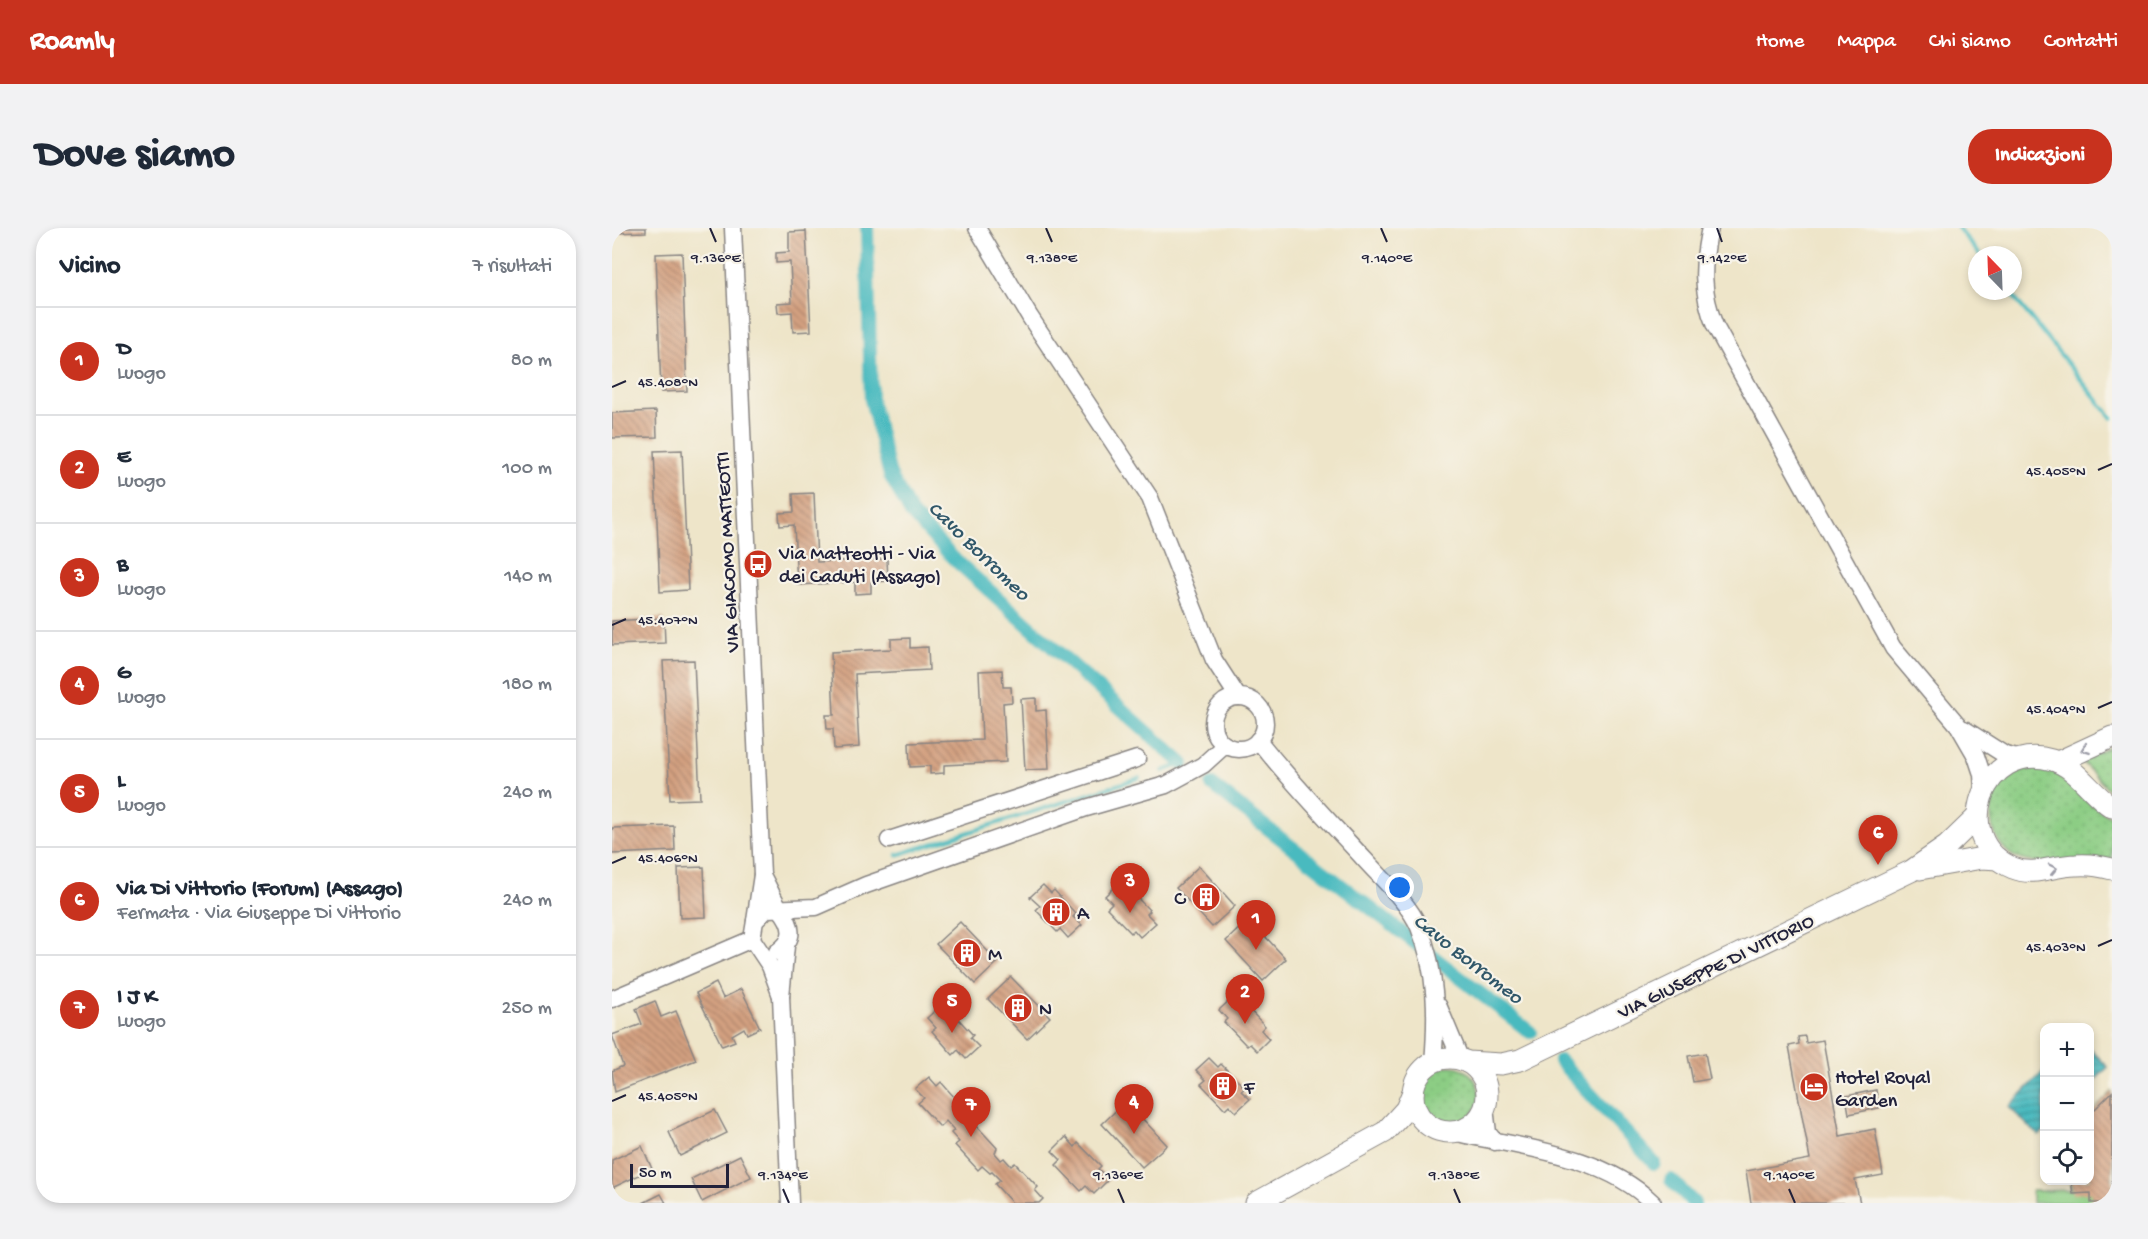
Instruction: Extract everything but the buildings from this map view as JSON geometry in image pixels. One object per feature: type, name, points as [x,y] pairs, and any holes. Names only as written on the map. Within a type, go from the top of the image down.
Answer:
[{"type":"main road","points":[[2058,762],[2112,737]]},
{"type":"main road","points":[[2112,807],[2090,791],[2072,771],[2058,762],[2036,757],[2021,759],[1999,770],[1983,791],[1978,816],[1982,838],[1998,859],[2025,871],[2036,872],[2076,865],[2112,869]]},
{"type":"main road","name":"VIA GIUSEPPE DI VITTORIO","points":[[1520,1060],[1911,871],[1947,846],[1978,816]]},
{"type":"main road","name":"VIA GIUSEPPE DI VITTORIO","points":[[1911,871],[1982,858],[1998,859]]},
{"type":"main road","points":[[1256,1203],[1385,1132],[1406,1109],[1419,1076],[1433,1063],[1448,1058],[1501,1064],[1520,1060]]},
{"type":"main road","points":[[1385,1132],[1444,1130],[1473,1124],[1502,1077],[1520,1060]]},
{"type":"main road","points":[[1464,1061],[1477,1069],[1484,1080],[1486,1104]]},
{"type":"main road","points":[[1413,1092],[1418,1114],[1444,1130]]},
{"type":"street","name":"VIA GIACOMO MATTEOTTI","points":[[733,228],[762,875],[754,921]]},
{"type":"street","points":[[977,228],[1030,317],[1150,498],[1215,660],[1238,697]]},
{"type":"street","points":[[1710,228],[1703,261],[1702,283],[1715,326],[1893,648],[1958,725],[1976,756],[1982,774],[1983,791]]},
{"type":"street","points":[[1215,660],[1221,704]]},
{"type":"street","points":[[1238,697],[1255,702],[1261,708],[1265,725],[1258,740],[1242,748],[1225,745],[1219,740],[1213,725],[1213,717],[1221,704],[1238,697]]},
{"type":"street","points":[[1958,725],[1986,745],[2005,755],[2021,759]]},
{"type":"street","points":[[1258,740],[1282,770],[1397,895],[1419,928],[1434,981],[1436,1003],[1433,1063]]},
{"type":"street","points":[[781,996],[770,966],[757,946],[754,921],[767,909],[816,907],[866,885],[1086,808],[1166,785],[1203,765],[1225,745]]},
{"type":"street","points":[[889,840],[1137,759]]},
{"type":"street","name":"VIA GIACOMO MATTEOTTI","points":[[762,875],[781,909]]},
{"type":"street","points":[[612,999],[757,946],[777,953],[816,907]]},
{"type":"street","points":[[781,909],[789,920],[789,941],[781,996],[790,1203]]},
{"type":"street","points":[[1436,1003],[1464,1061]]},
{"type":"street","points":[[1486,1104],[1488,1133],[1495,1142]]},
{"type":"street","points":[[1444,1130],[1586,1162],[1624,1181],[1653,1203]]},
{"type":"green space","points":[[2112,746],[2112,793],[2081,761]]},
{"type":"green space","points":[[2030,768],[2046,770],[2068,779],[2099,810],[2112,817],[2112,859],[2062,863],[2035,862],[2015,857],[2005,849],[1993,828],[1992,804],[2002,782],[2014,773]]},
{"type":"green space","points":[[1450,1066],[1466,1071],[1474,1079],[1479,1095],[1474,1111],[1466,1119],[1450,1124],[1434,1119],[1426,1111],[1421,1095],[1426,1079],[1434,1071]]},
{"type":"green space","points":[[2112,1092],[2112,1203],[2032,1203],[2032,1191],[2071,1190],[2070,1185],[2094,1185],[2094,1110]]},
{"type":"water","points":[[2094,1053],[2108,1067],[2094,1081]]},
{"type":"water","points":[[2040,1075],[2040,1135],[2009,1107]]},
{"type":"waterway","name":"Cavo Borromeo","points":[[867,228],[871,399],[890,475],[911,513],[953,558],[1183,764]]},
{"type":"waterway","points":[[1958,228],[1973,246]]},
{"type":"waterway","points":[[2016,300],[2112,418]]},
{"type":"waterway","points":[[1163,771],[1183,764]]},
{"type":"waterway","points":[[897,855],[1139,778]]},
{"type":"waterway","name":"Cavo Borromeo","points":[[1212,785],[1530,1032]]},
{"type":"waterway","name":"Cavo Borromeo","points":[[1560,1061],[1654,1163]]},
{"type":"waterway","name":"Cavo Borromeo","points":[[1671,1180],[1694,1203]]},
{"type":"place","name":"Via Matteotti - Via dei Caduti (Assago)","points":[[758,564]]},
{"type":"place","name":"Via Di Vittorio (Forum) (Assago)","points":[[1878,865]]},
{"type":"place","name":"C","points":[[1206,897]]},
{"type":"place","name":"A","points":[[1056,912]]},
{"type":"place","name":"B","points":[[1130,913]]},
{"type":"place","name":"D","points":[[1256,950]]},
{"type":"place","name":"M","points":[[967,953]]},
{"type":"place","name":"N","points":[[1018,1008]]},
{"type":"place","name":"E","points":[[1245,1024]]},
{"type":"place","name":"L","points":[[952,1033]]},
{"type":"place","name":"F","points":[[1223,1086]]},
{"type":"place","name":"Hotel Royal Garden","points":[[1814,1087]]},
{"type":"place","name":"G","points":[[1134,1134]]},
{"type":"place","name":"I J K","points":[[971,1137]]}]
